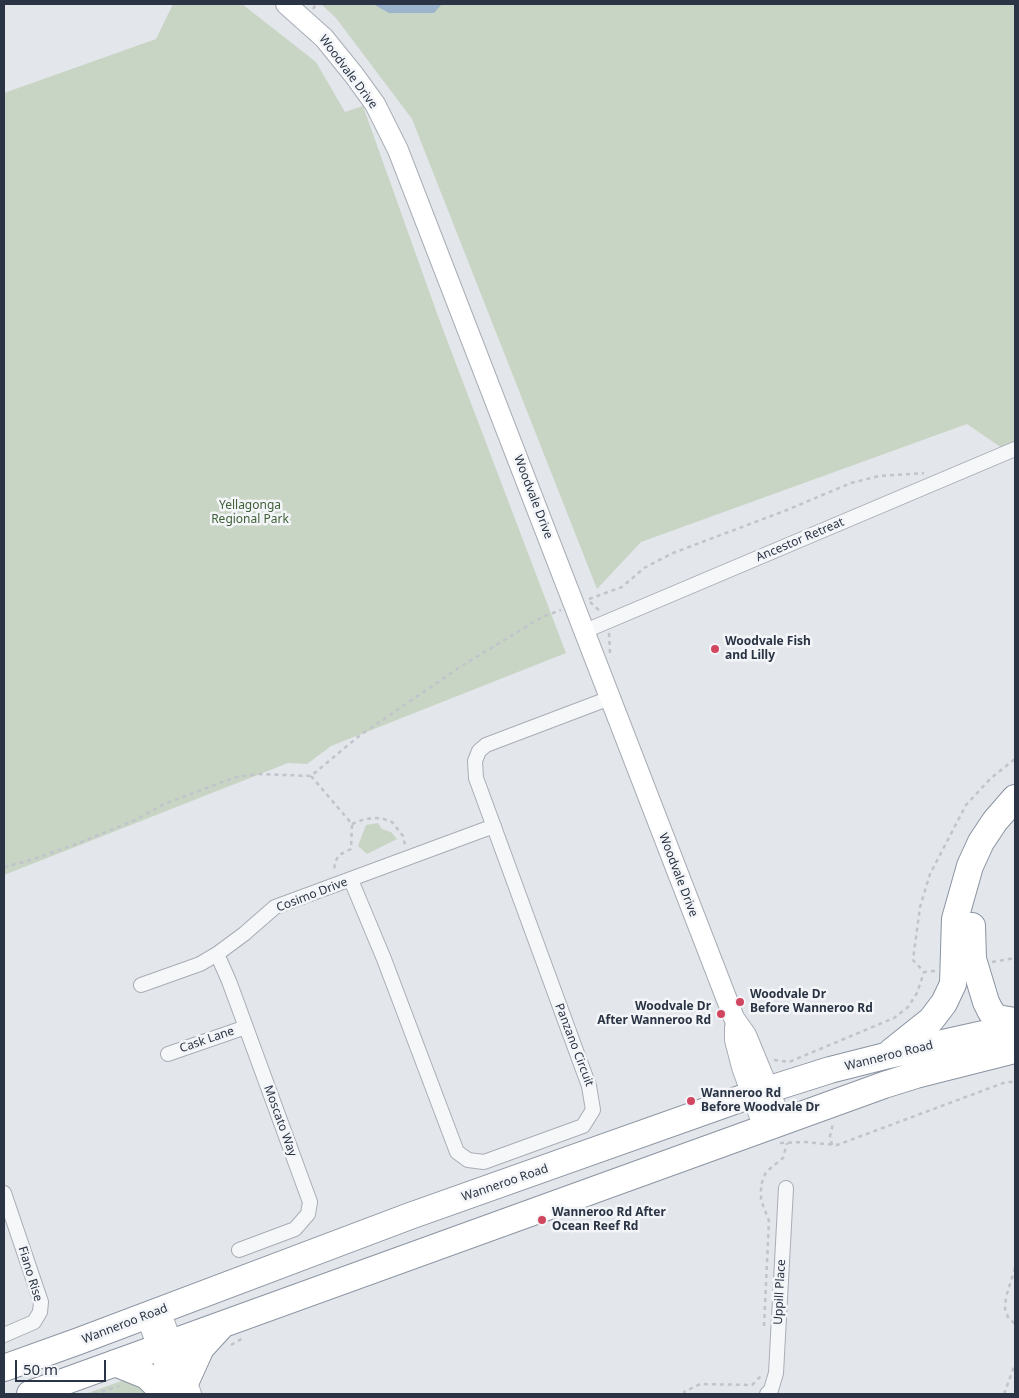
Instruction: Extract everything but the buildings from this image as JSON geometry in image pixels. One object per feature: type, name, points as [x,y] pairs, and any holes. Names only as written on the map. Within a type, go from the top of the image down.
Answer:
[{"type":"highway","points":[[889,1055],[931,1020],[944,1003],[953,984],[955,918],[970,866],[981,842],[995,821],[1015,798]]},
{"type":"highway","points":[[1015,824],[1000,842],[982,878],[974,902],[971,943],[976,976],[991,1012],[997,1018],[1015,1022]]},
{"type":"highway","name":"Wanneroo Road","points":[[4,1368],[410,1216],[760,1092],[889,1055],[1015,1027]]},
{"type":"highway","points":[[30,1394],[224,1323],[778,1131],[916,1075],[1015,1050]]},
{"type":"highway","points":[[115,1363],[180,1391],[201,1348],[224,1323]]},
{"type":"street","name":"Woodvale Drive","points":[[286,4],[324,38],[354,75],[374,104],[398,150],[734,1018],[735,1040],[778,1131]]},
{"type":"street","name":"Ancestor Retreat","points":[[585,631],[1015,449]]},
{"type":"street","name":"Panzano Circuit","points":[[346,877],[384,959],[456,1152],[468,1160],[484,1162],[578,1128],[590,1118],[593,1110],[592,1093],[476,778],[475,761],[479,752],[486,745],[496,740],[610,698]]},
{"type":"street","name":"Cosimo Drive","points":[[141,985],[200,964],[244,934],[274,907],[346,877],[494,826]]},
{"type":"street","name":"Moscato Way","points":[[216,954],[246,1027],[310,1208],[306,1218],[295,1229],[238,1250]]},
{"type":"street","name":"Cask Lane","points":[[168,1054],[246,1027]]},
{"type":"street","name":"Uppill Place","points":[[767,1394],[771,1390],[776,1373],[786,1188]]},
{"type":"street","name":"Fiano Rise","points":[[4,1193],[41,1302],[40,1312],[34,1322],[4,1335]]},
{"type":"street","points":[[153,1313],[180,1391]]},
{"type":"path","points":[[610,655],[609,634],[600,610],[587,600],[622,587],[644,568],[673,553],[787,510],[851,483],[879,476],[931,472]]},
{"type":"path","points":[[4,867],[31,860],[80,842],[207,786],[236,777],[251,775],[311,776],[360,736],[463,665],[542,617],[575,604]]},
{"type":"path","points":[[767,1058],[779,1062],[789,1062],[894,1018],[908,1007],[917,993],[924,972],[913,960],[920,907],[930,874],[966,805],[991,778],[1015,759]]},
{"type":"path","points":[[311,776],[352,824],[351,849],[339,855],[335,862],[334,872],[346,877]]},
{"type":"path","points":[[352,824],[365,819],[381,818],[392,822],[403,836],[406,849]]},
{"type":"path","points":[[984,964],[1015,958]]},
{"type":"path","points":[[806,1142],[837,1145],[1006,1082],[1015,1082]]},
{"type":"path","points":[[764,1335],[769,1221],[761,1200],[761,1185],[766,1172],[783,1158],[778,1131]]},
{"type":"path","points":[[1015,1268],[1006,1297],[1005,1309],[1008,1317],[1015,1324]]},
{"type":"path","points":[[1004,1394],[1015,1364]]},
{"type":"path","points":[[685,1394],[684,1392],[700,1384],[752,1385],[762,1374]]},
{"type":"green space","name":"Yellagonga Regional Park","points":[[173,4],[242,4],[316,62],[345,112],[363,106],[439,319],[566,653],[331,746],[307,764],[288,763],[4,875],[4,93],[156,39]]},
{"type":"green space","points":[[321,4],[1015,4],[1015,457],[967,424],[641,542],[597,589],[412,119],[336,18]]},
{"type":"green space","points":[[378,823],[382,829],[391,832],[397,839],[367,854],[358,846],[366,825]]},
{"type":"green space","points":[[155,1369],[164,1394],[85,1394]]},
{"type":"water","points":[[373,4],[442,4],[434,13],[389,13]]},
{"type":"place","name":"Woodvale Fish and Lilly","points":[[715,649]]},
{"type":"place","name":"Woodvale Dr Before Wanneroo Rd","points":[[740,1002]]},
{"type":"place","name":"Woodvale Dr After Wanneroo Rd","points":[[721,1014]]},
{"type":"place","name":"Wanneroo Rd Before Woodvale Dr","points":[[691,1101]]},
{"type":"place","name":"Wanneroo Rd After Ocean Reef Rd","points":[[542,1220]]}]
